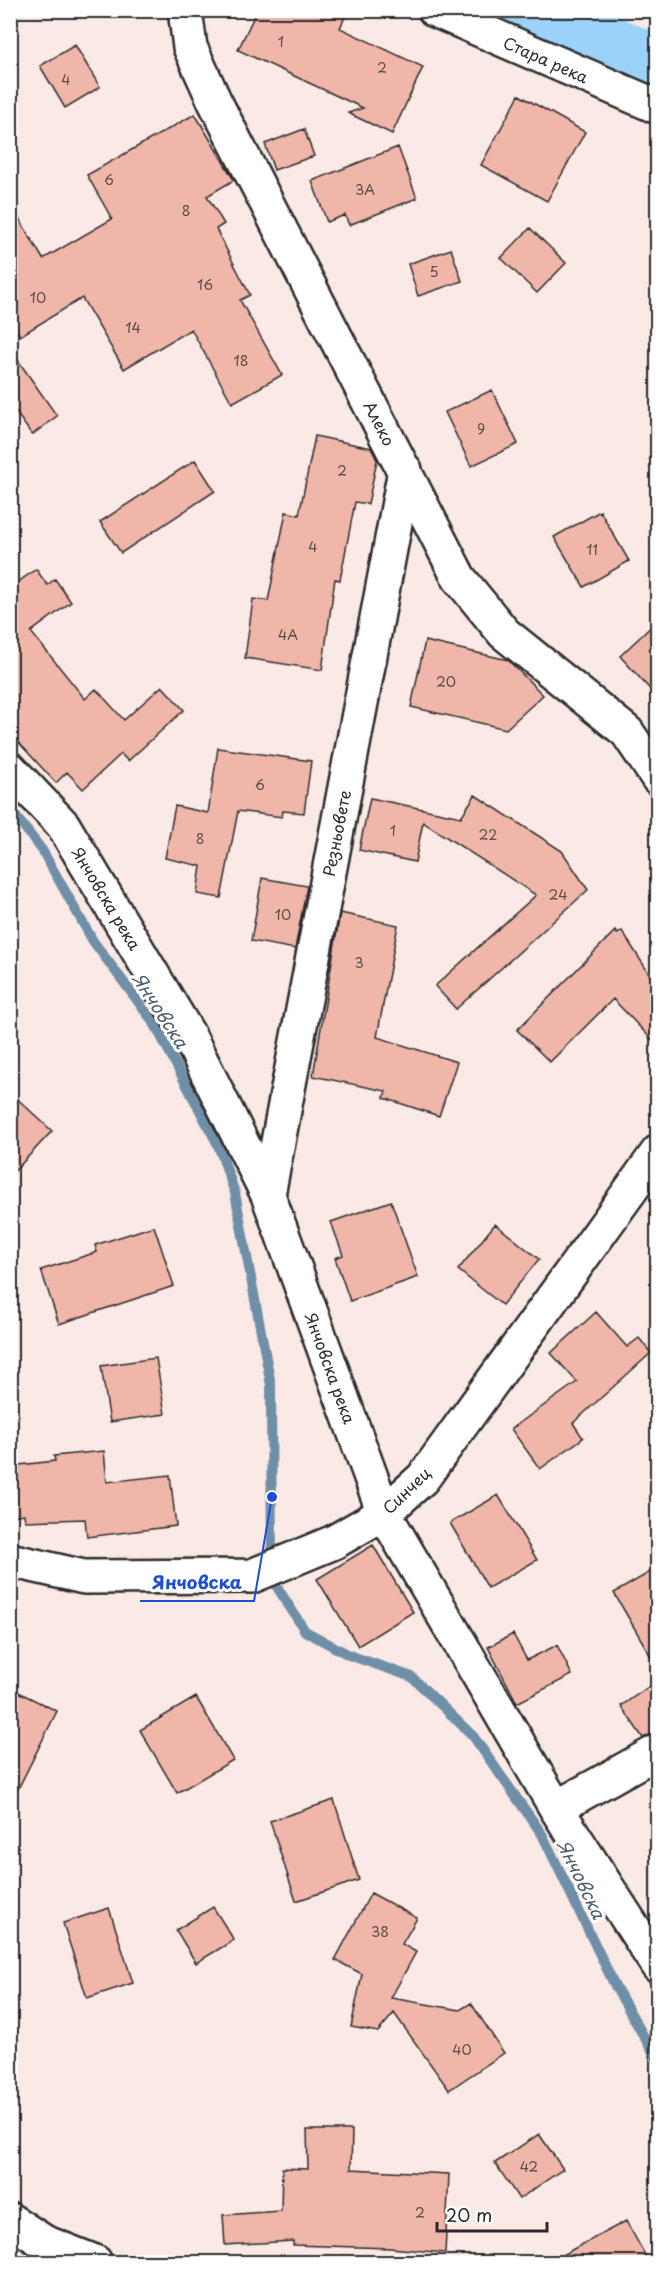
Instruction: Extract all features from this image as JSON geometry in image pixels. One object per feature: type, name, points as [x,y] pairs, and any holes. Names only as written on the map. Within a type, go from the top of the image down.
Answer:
[{"type":"street","name":"Алеко","points":[[185,10],[190,47],[215,102],[459,578],[504,633],[627,732],[657,778]]},
{"type":"street","name":"Стара река","points":[[435,10],[657,107]]},
{"type":"street","name":"Резньовете","points":[[268,1195],[405,470]]},
{"type":"street","name":"Янчовска река","points":[[10,769],[63,825],[188,1035],[268,1195],[384,1513],[556,1808],[657,1966]]},
{"type":"street","name":"Синчец","points":[[10,1560],[84,1577],[252,1576],[334,1542],[384,1513],[423,1478],[657,1152]]},
{"type":"street","points":[[556,1808],[657,1751]]},
{"type":"street","points":[[10,2220],[44,2242],[96,2262]]},
{"type":"building","points":[[257,10],[348,10],[340,28],[423,67],[392,134],[348,113],[363,108],[238,50]]},
{"type":"building","points":[[75,45],[100,87],[65,108],[40,66]]},
{"type":"building","points":[[519,95],[585,132],[547,201],[481,165]]},
{"type":"building","points":[[195,114],[234,180],[207,196],[224,224],[216,229],[250,295],[240,300],[282,375],[232,403],[191,329],[124,369],[82,298],[20,336],[10,320],[10,203],[43,259],[112,219],[87,175]]},
{"type":"building","points":[[304,129],[314,156],[274,170],[265,144]]},
{"type":"building","points":[[398,147],[417,198],[349,225],[345,215],[327,222],[312,181]]},
{"type":"building","points":[[530,228],[566,263],[537,293],[501,258]]},
{"type":"building","points":[[451,249],[462,281],[418,296],[408,264]]},
{"type":"building","points":[[10,349],[57,416],[32,435],[10,404]]},
{"type":"building","points":[[492,390],[518,444],[471,466],[445,412]]},
{"type":"building","points":[[315,436],[371,448],[377,460],[368,504],[355,502],[340,580],[335,579],[322,670],[245,658],[253,599],[268,601],[286,512],[299,515]]},
{"type":"building","points":[[195,460],[215,491],[121,553],[100,522]]},
{"type":"building","points":[[600,511],[629,561],[584,587],[554,537]]},
{"type":"building","points":[[36,569],[47,585],[55,579],[71,602],[31,632],[85,699],[96,689],[124,720],[162,686],[184,710],[128,761],[121,754],[83,789],[67,772],[56,783],[10,733],[10,588]]},
{"type":"building","points":[[657,621],[657,697],[620,656]]},
{"type":"building","points":[[425,641],[508,660],[543,695],[506,729],[411,707]]},
{"type":"building","points":[[218,748],[311,761],[304,813],[283,811],[282,817],[238,811],[221,898],[197,894],[201,866],[165,858],[175,806],[208,813]]},
{"type":"building","points":[[475,795],[562,851],[588,890],[456,1009],[435,986],[536,895],[423,822],[415,862],[359,850],[370,798],[461,817]]},
{"type":"building","points":[[262,878],[307,886],[295,949],[251,941]]},
{"type":"building","points":[[340,913],[398,925],[377,1037],[457,1062],[439,1116],[384,1098],[386,1091],[313,1076]]},
{"type":"building","points":[[615,931],[617,934],[622,931],[657,986],[657,1045],[613,999],[550,1062],[517,1030]]},
{"type":"building","points":[[10,1092],[52,1131],[10,1176]]},
{"type":"building","points":[[391,1201],[418,1277],[350,1301],[335,1258],[343,1255],[331,1222]]},
{"type":"building","points":[[495,1224],[539,1259],[502,1305],[458,1270]]},
{"type":"building","points":[[154,1226],[174,1286],[59,1324],[41,1270],[97,1252],[95,1245]]},
{"type":"building","points":[[596,1312],[627,1347],[639,1338],[651,1353],[573,1423],[583,1438],[540,1469],[511,1429],[577,1382],[551,1353]]},
{"type":"building","points":[[156,1358],[165,1414],[110,1422],[101,1366]]},
{"type":"building","points":[[104,1451],[107,1482],[170,1475],[176,1526],[87,1537],[85,1519],[25,1521],[24,1514],[10,1516],[10,1466],[55,1461],[54,1456]]},
{"type":"building","points":[[498,1495],[537,1560],[488,1588],[450,1523]]},
{"type":"building","points":[[373,1545],[413,1612],[358,1646],[317,1579]]},
{"type":"building","points":[[657,1568],[657,1667],[614,1593]]},
{"type":"building","points":[[513,1634],[527,1660],[557,1645],[572,1675],[517,1703],[488,1647]]},
{"type":"building","points":[[657,1681],[657,1732],[643,1738],[621,1706]]},
{"type":"building","points":[[10,1688],[57,1711],[10,1805]]},
{"type":"building","points":[[196,1697],[233,1760],[177,1793],[140,1730]]},
{"type":"building","points":[[334,1800],[359,1880],[296,1901],[270,1821]]},
{"type":"building","points":[[371,1893],[417,1918],[402,1944],[416,1952],[391,1998],[460,2010],[471,2003],[504,2053],[449,2090],[394,2013],[378,2032],[351,2027],[362,1974],[335,1960]]},
{"type":"building","points":[[213,1907],[234,1940],[196,1963],[176,1930]]},
{"type":"building","points":[[109,1908],[133,1983],[87,1998],[63,1923]]},
{"type":"building","points":[[307,2130],[352,2130],[351,2169],[449,2174],[445,2253],[391,2248],[293,2245],[293,2241],[225,2245],[223,2215],[281,2211],[282,2168],[308,2169]]},
{"type":"building","points":[[539,2134],[563,2169],[519,2199],[495,2163]]},
{"type":"building","points":[[626,2221],[649,2262],[549,2262]]},
{"type":"waterway","points":[[522,10],[658,70]]},
{"type":"waterway","name":"Янчовска","points":[[10,809],[42,850],[93,941],[154,1023],[218,1145],[235,1193],[271,1385],[272,1579],[305,1631],[349,1655],[412,1677],[473,1736],[542,1834],[615,1986],[658,2061]]},
{"type":"place","name":"Янчовска","points":[[272,1497]]}]
